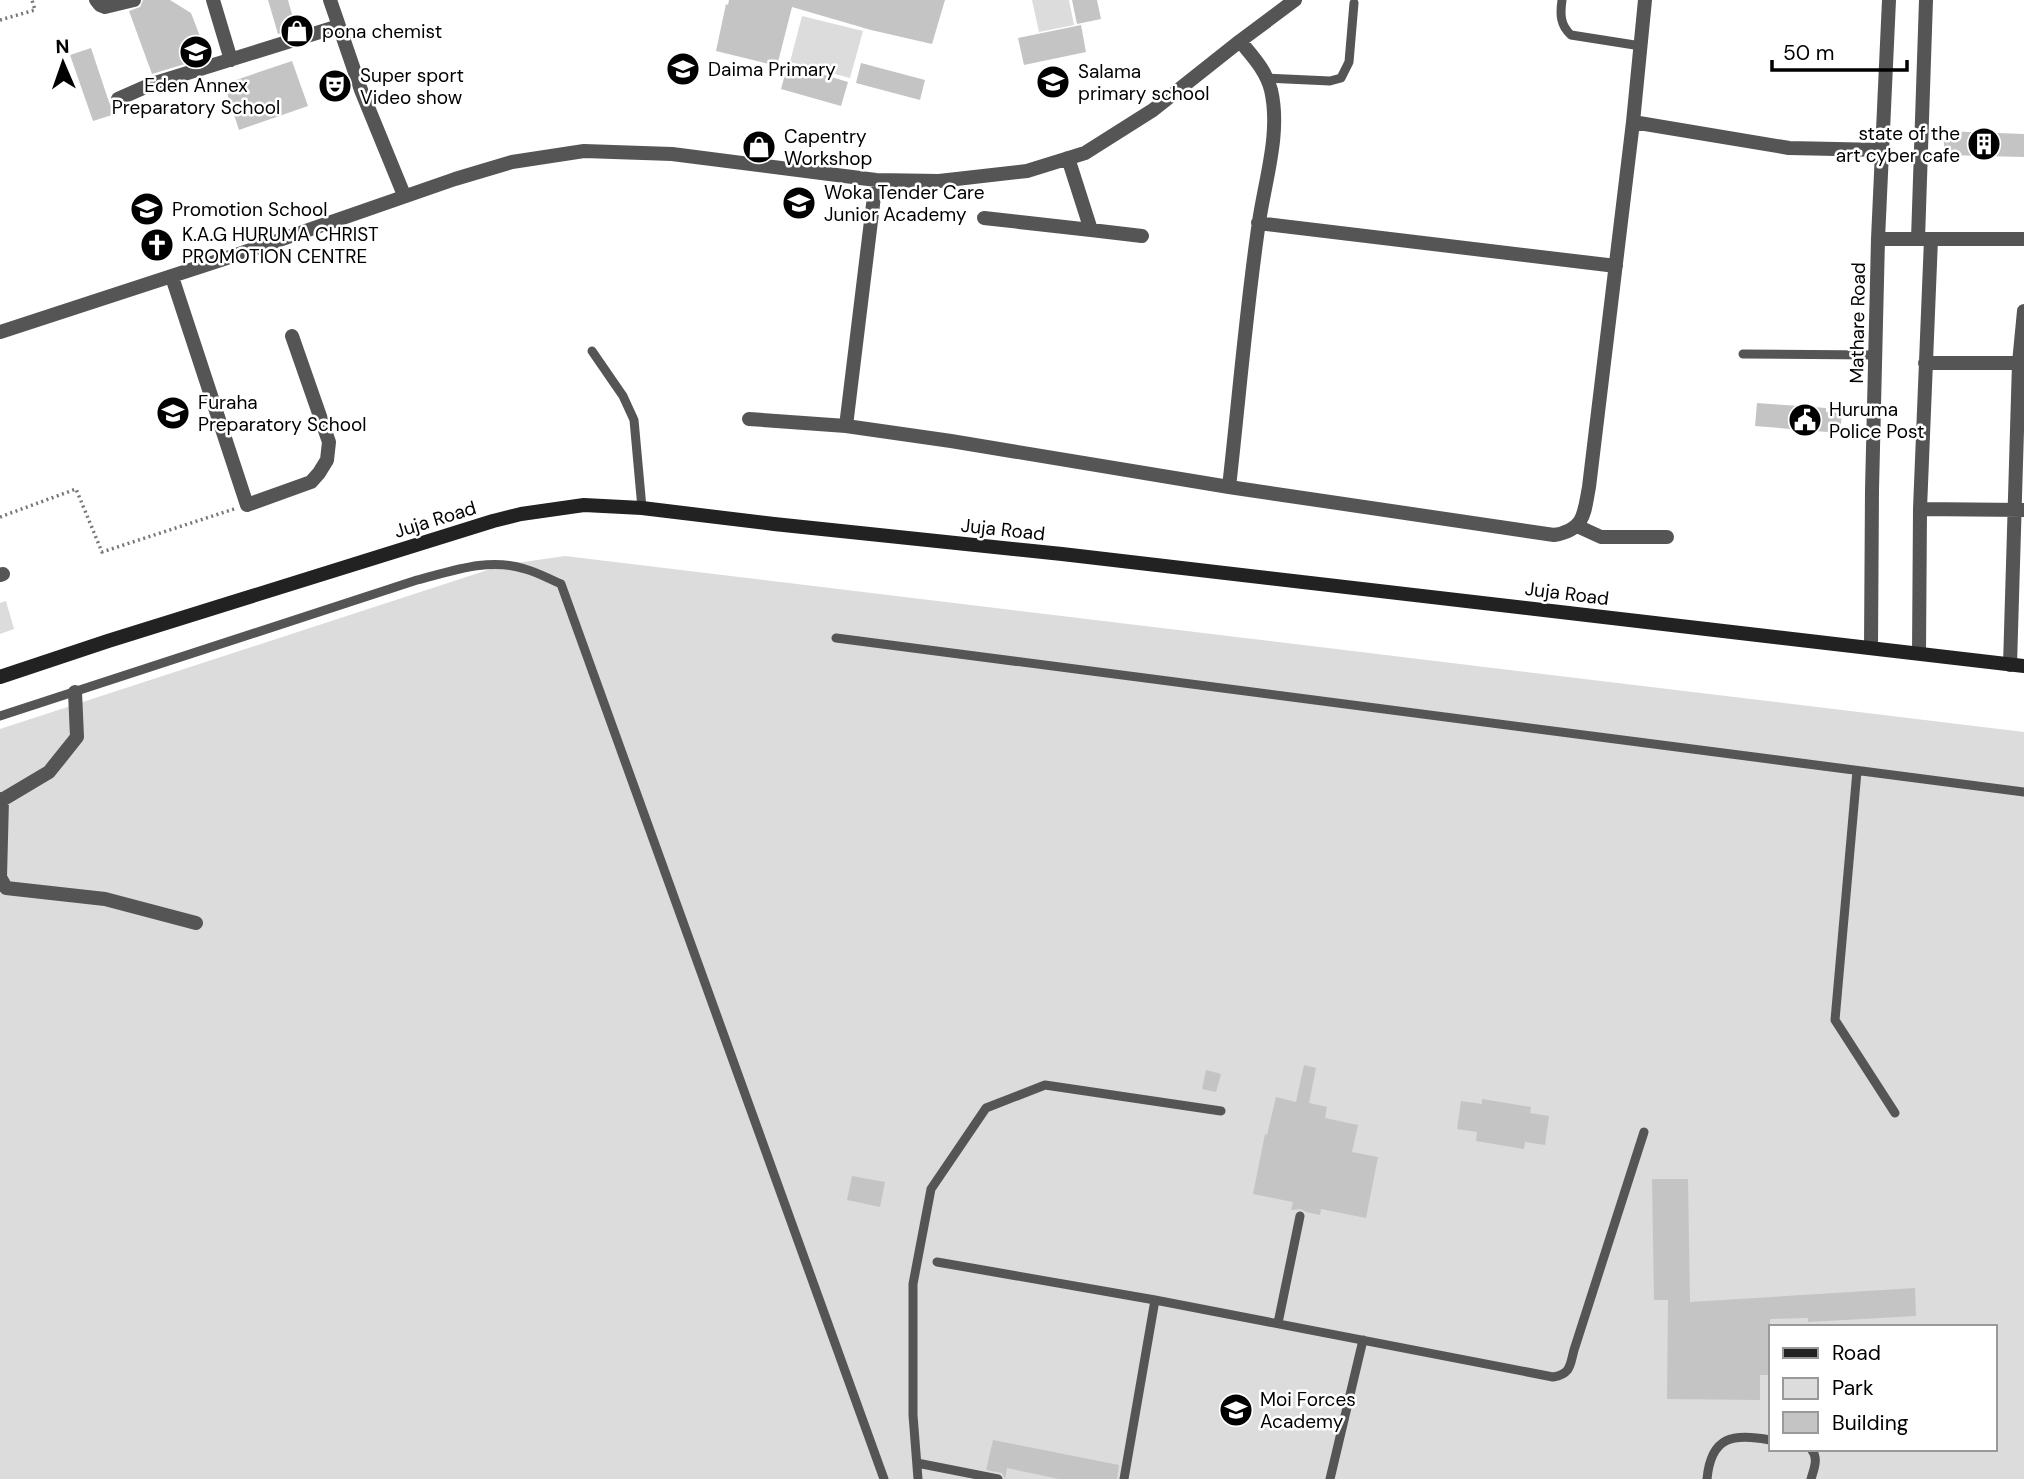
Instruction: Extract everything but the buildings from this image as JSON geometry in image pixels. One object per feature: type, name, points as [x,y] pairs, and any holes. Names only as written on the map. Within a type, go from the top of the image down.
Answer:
[{"type":"main road","name":"Juja Road","points":[[0,677],[493,521],[584,505],[642,508],[1062,554],[2017,666]]},
{"type":"street","points":[[96,0],[105,7],[134,0]]},
{"type":"street","points":[[213,0],[231,60]]},
{"type":"street","points":[[330,0],[361,90],[404,195]]},
{"type":"street","points":[[0,331],[172,276],[404,195],[512,162],[584,151],[672,154],[876,180],[939,181],[1027,171],[1085,153],[1153,110],[1295,0]]},
{"type":"street","points":[[749,419],[846,426],[1229,487],[1554,535],[1567,533],[1577,526],[1583,515],[1589,487],[1645,0]]},
{"type":"street","name":"Mathare Road","points":[[1871,647],[1878,239],[1889,0]]},
{"type":"street","points":[[1919,653],[1925,363],[1926,0]]},
{"type":"street","points":[[118,99],[152,84],[339,26]]},
{"type":"street","points":[[1229,487],[1258,223],[1273,124],[1272,92],[1267,78],[1240,41]]},
{"type":"street","points":[[1633,122],[1789,148],[1883,150]]},
{"type":"street","points":[[1068,159],[1091,230]]},
{"type":"street","points":[[846,426],[876,180]]},
{"type":"street","points":[[984,218],[1142,236]]},
{"type":"street","points":[[1258,223],[1616,266]]},
{"type":"street","points":[[1878,239],[2024,239]]},
{"type":"street","points":[[172,276],[247,505],[310,482],[327,460],[329,442],[292,336]]},
{"type":"street","points":[[2017,666],[2024,311]]},
{"type":"street","points":[[1925,363],[2021,363]]},
{"type":"street","points":[[1920,509],[2020,511]]},
{"type":"street","points":[[1577,526],[1601,537],[1667,537]]},
{"type":"street","points":[[75,692],[77,737],[48,772],[1,799],[0,877],[6,888],[105,899],[196,923]]},
{"type":"lane","points":[[1562,0],[1564,29],[1572,35],[1641,46]]},
{"type":"lane","points":[[1267,78],[1330,81],[1341,78],[1349,62],[1354,3]]},
{"type":"lane","points":[[592,351],[622,396],[634,420],[642,508]]},
{"type":"lane","points":[[1743,355],[1876,355]]},
{"type":"lane","points":[[0,716],[417,580],[471,565],[502,564],[525,568],[561,584],[884,1479]]},
{"type":"lane","points":[[836,638],[2024,793]]},
{"type":"lane","points":[[1857,771],[1835,1020],[1895,1113]]},
{"type":"lane","points":[[918,1479],[913,1415],[913,1284],[931,1189],[986,1108],[1045,1085],[1221,1111]]},
{"type":"lane","points":[[937,1262],[1155,1300],[1553,1377],[1563,1375],[1569,1368],[1644,1132]]},
{"type":"lane","points":[[1278,1323],[1300,1216]]},
{"type":"lane","points":[[1124,1479],[1155,1300]]},
{"type":"lane","points":[[1330,1479],[1363,1340]]},
{"type":"lane","points":[[1707,1479],[1712,1455],[1719,1443],[1734,1437],[1749,1436],[1769,1440]]},
{"type":"lane","points":[[1811,1479],[1816,1464],[1813,1451]]},
{"type":"lane","points":[[917,1463],[998,1479]]},
{"type":"path","points":[[0,20],[36,10],[32,0]]},
{"type":"path","points":[[0,517],[76,489],[102,552],[247,505]]},
{"type":"green space","points":[[1032,0],[1069,0],[1074,25],[1039,32]]},
{"type":"green space","points":[[802,16],[863,31],[850,78],[790,62]]},
{"type":"green space","points":[[565,556],[2024,732],[2024,1479],[0,1479],[0,729],[503,565]]},
{"type":"green space","points":[[6,601],[14,629],[0,634],[0,603]]},
{"type":"place","name":"pona chemist","points":[[297,31]]},
{"type":"place","name":"Eden Annex Preparatory School","points":[[196,52]]},
{"type":"place","name":"Daima Primary","points":[[683,69]]},
{"type":"place","name":"Salama primary school","points":[[1053,82]]},
{"type":"place","name":"Super sport Video show","points":[[335,86]]},
{"type":"place","name":"state of the art cyber cafe","points":[[1984,144]]},
{"type":"place","name":"Capentry Workshop","points":[[759,147]]},
{"type":"place","name":"Woka Tender Care Junior Academy","points":[[799,203]]},
{"type":"place","name":"Promotion School","points":[[147,209]]},
{"type":"place","name":"K.A.G HURUMA CHRIST PROMOTION CENTRE","points":[[157,245]]},
{"type":"place","name":"Furaha Preparatory School","points":[[173,413]]},
{"type":"place","name":"Huruma Police Post","points":[[1805,420]]},
{"type":"place","name":"Moi Forces Academy","points":[[1236,1410]]}]
